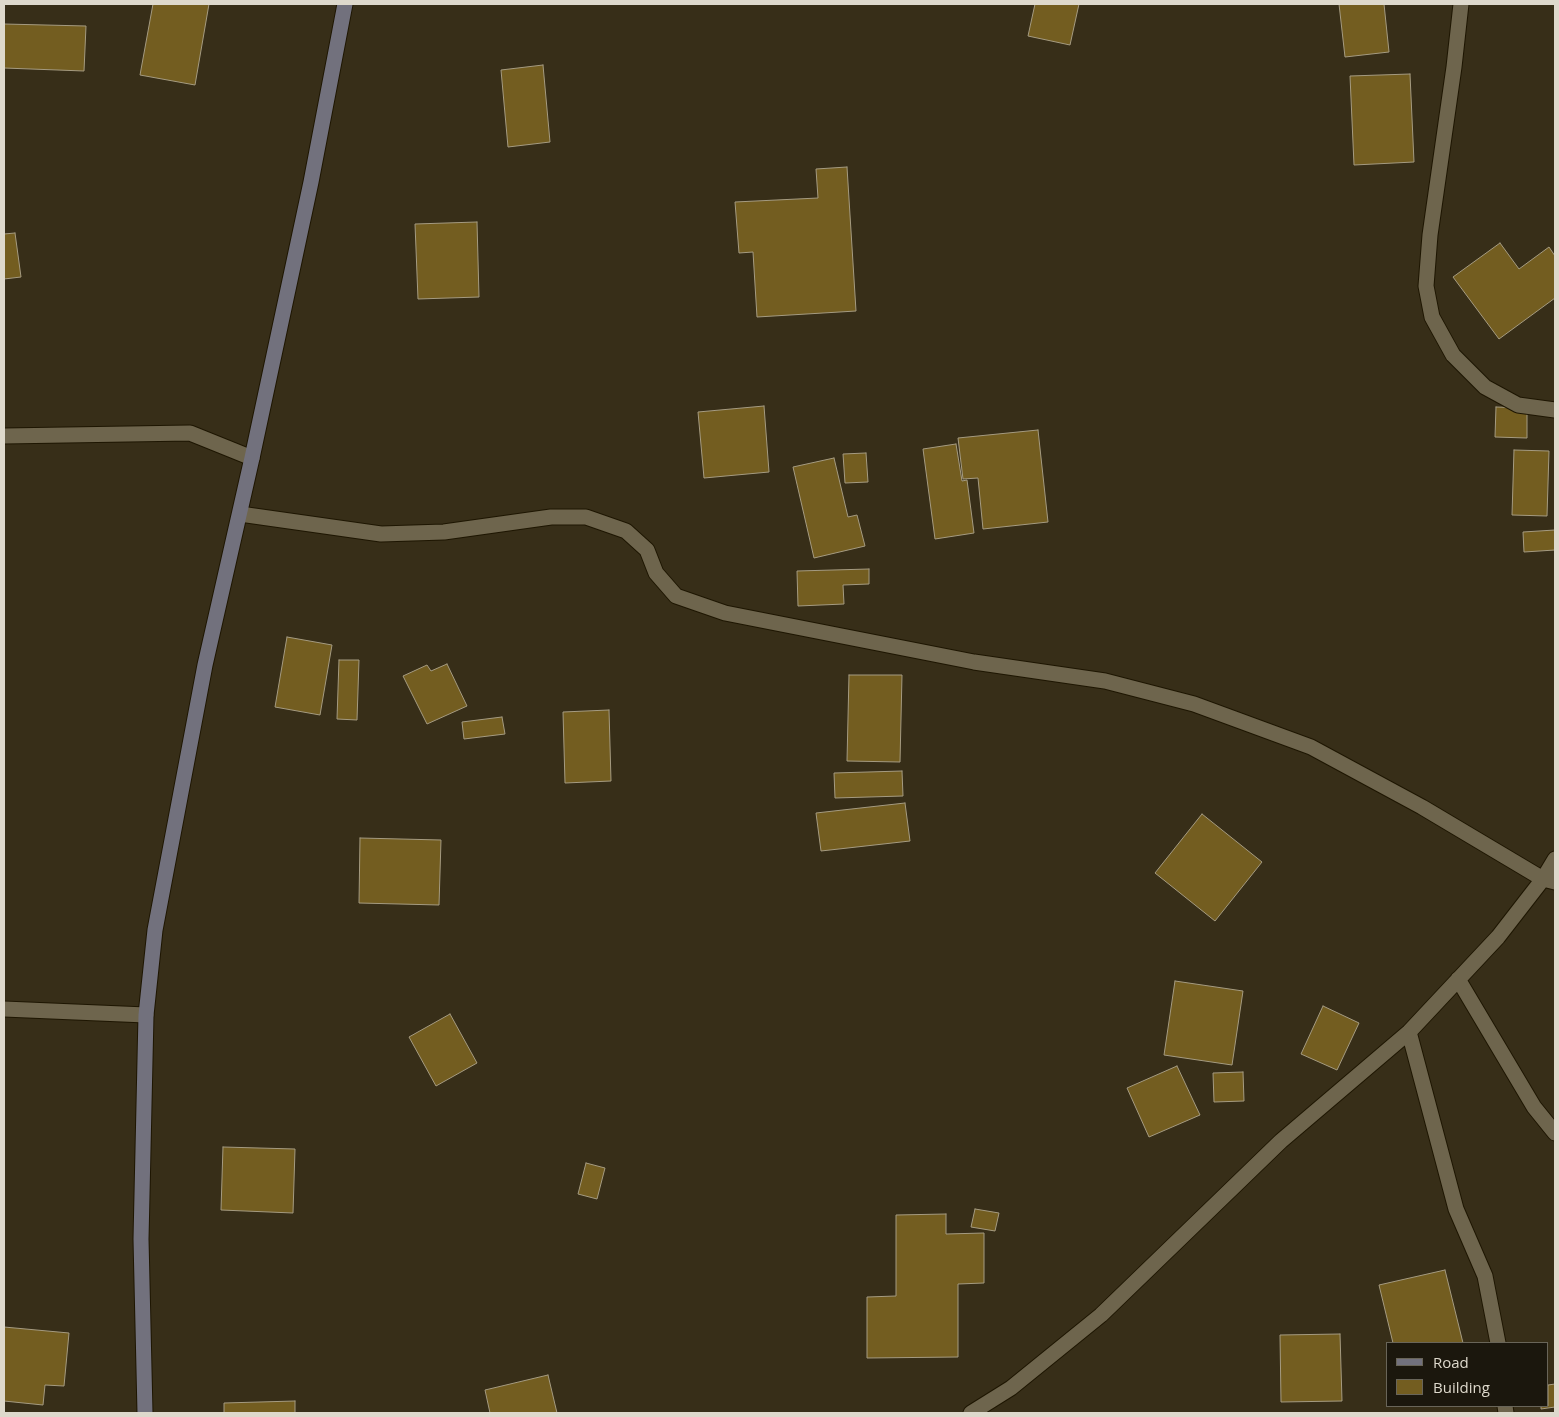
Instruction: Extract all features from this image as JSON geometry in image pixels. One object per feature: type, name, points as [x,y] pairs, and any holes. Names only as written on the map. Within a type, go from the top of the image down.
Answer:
[{"type":"main road","points":[[145,1413],[141,1239],[146,1015],[155,930],[206,664],[311,182],[345,4]]},
{"type":"street","points":[[1461,4],[1430,235],[1426,286],[1432,317],[1453,355],[1485,387],[1518,405],[1555,410]]},
{"type":"street","points":[[4,436],[190,433],[252,458]]},
{"type":"street","points":[[240,514],[380,534],[444,532],[551,517],[586,517],[626,531],[647,550],[656,573],[676,596],[725,613],[974,662],[1105,681],[1194,704],[1311,747],[1422,807],[1549,881]]},
{"type":"street","points":[[971,1413],[1010,1388],[1101,1315],[1281,1141],[1409,1032],[1549,881],[1555,858]]},
{"type":"street","points":[[1458,979],[1534,1107],[1555,1133]]},
{"type":"street","points":[[4,1009],[146,1015]]},
{"type":"street","points":[[1409,1032],[1456,1210],[1485,1276],[1498,1342]]},
{"type":"building","points":[[153,4],[209,4],[195,85],[140,75]]},
{"type":"building","points":[[1035,4],[1079,4],[1070,45],[1028,36]]},
{"type":"building","points":[[1339,4],[1384,4],[1389,52],[1345,57]]},
{"type":"building","points":[[4,24],[86,26],[84,71],[4,68]]},
{"type":"building","points":[[543,65],[550,142],[508,147],[501,70]]},
{"type":"building","points":[[1410,74],[1414,162],[1354,165],[1350,76]]},
{"type":"building","points":[[847,167],[856,311],[757,317],[753,252],[739,253],[735,202],[818,198],[816,169]]},
{"type":"building","points":[[477,222],[479,297],[418,299],[415,224]]},
{"type":"building","points":[[15,233],[21,277],[4,279],[4,234]]},
{"type":"building","points":[[1500,243],[1519,269],[1549,247],[1555,256],[1555,298],[1499,339],[1453,277]]},
{"type":"building","points":[[764,406],[769,472],[704,478],[698,412]]},
{"type":"building","points":[[1496,407],[1527,408],[1527,438],[1495,437]]},
{"type":"building","points":[[1038,430],[1048,522],[983,529],[978,478],[963,479],[958,438]]},
{"type":"building","points":[[956,444],[962,481],[967,480],[974,533],[935,539],[923,449]]},
{"type":"building","points":[[1514,450],[1549,451],[1547,516],[1512,515]]},
{"type":"building","points":[[866,453],[868,482],[845,483],[843,454]]},
{"type":"building","points":[[834,458],[848,517],[857,515],[865,546],[814,558],[793,467]]},
{"type":"building","points":[[1555,530],[1555,550],[1524,552],[1523,532]]},
{"type":"building","points":[[869,569],[869,584],[843,585],[844,604],[798,606],[797,571]]},
{"type":"building","points":[[287,637],[332,645],[320,715],[275,707]]},
{"type":"building","points":[[339,660],[359,660],[357,720],[337,719]]},
{"type":"building","points":[[447,664],[467,706],[427,724],[403,676],[427,665],[431,671]]},
{"type":"building","points":[[849,675],[902,675],[900,762],[847,761]]},
{"type":"building","points":[[609,710],[611,781],[565,783],[563,712]]},
{"type":"building","points":[[502,717],[505,734],[464,739],[462,722]]},
{"type":"building","points":[[902,771],[903,796],[835,798],[834,773]]},
{"type":"building","points":[[905,803],[910,841],[821,851],[816,813]]},
{"type":"building","points":[[1202,814],[1262,862],[1215,921],[1155,873]]},
{"type":"building","points":[[360,838],[441,840],[439,905],[359,903]]},
{"type":"building","points":[[1175,981],[1243,991],[1232,1065],[1164,1055]]},
{"type":"building","points":[[1323,1006],[1359,1023],[1337,1070],[1301,1054]]},
{"type":"building","points":[[450,1014],[477,1063],[436,1086],[409,1037]]},
{"type":"building","points":[[1177,1066],[1200,1115],[1149,1137],[1127,1088]]},
{"type":"building","points":[[1243,1072],[1244,1101],[1214,1102],[1213,1073]]},
{"type":"building","points":[[223,1147],[295,1149],[293,1213],[221,1210]]},
{"type":"building","points":[[586,1163],[605,1168],[597,1199],[578,1194]]},
{"type":"building","points":[[975,1209],[999,1213],[995,1231],[971,1227]]},
{"type":"building","points":[[946,1214],[946,1234],[984,1233],[984,1283],[958,1284],[958,1357],[867,1358],[867,1297],[896,1296],[896,1215]]},
{"type":"building","points":[[1445,1270],[1463,1342],[1393,1342],[1379,1285]]},
{"type":"building","points":[[4,1327],[69,1333],[64,1386],[45,1385],[43,1405],[4,1401]]},
{"type":"building","points":[[1340,1334],[1342,1401],[1281,1402],[1280,1335]]},
{"type":"building","points":[[548,1375],[557,1413],[490,1413],[485,1390]]},
{"type":"building","points":[[1555,1384],[1555,1407],[1541,1409],[1541,1407],[1549,1407],[1549,1385]]},
{"type":"building","points":[[295,1401],[295,1413],[224,1413],[224,1403]]}]
